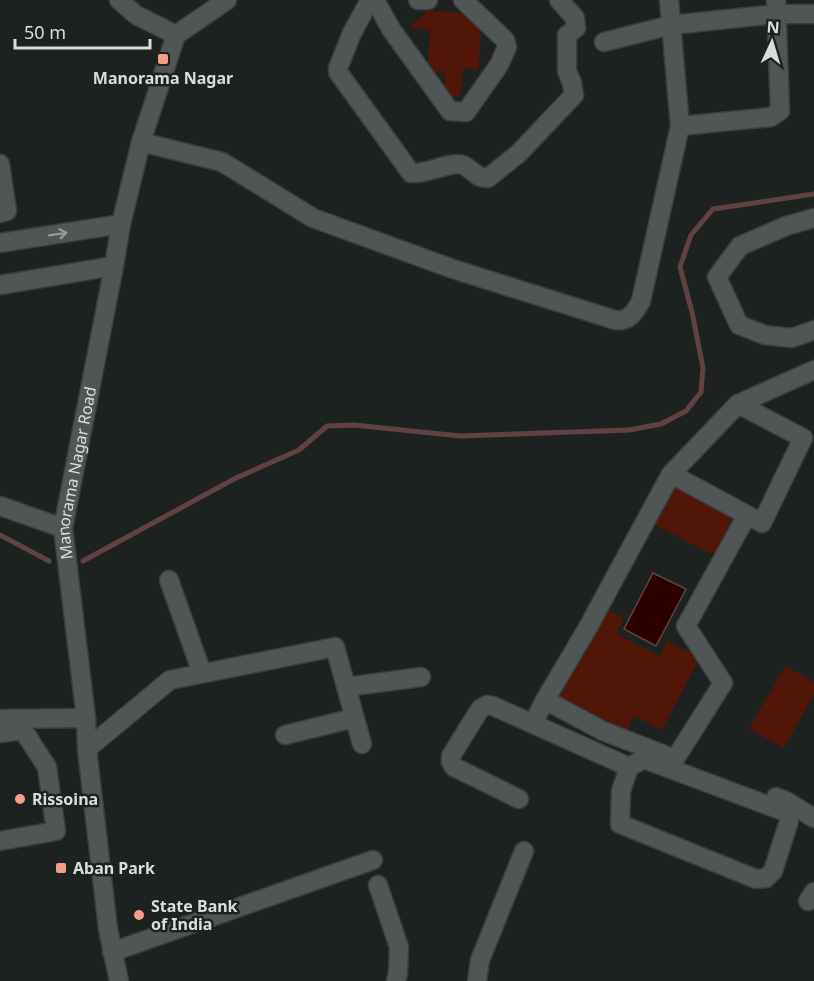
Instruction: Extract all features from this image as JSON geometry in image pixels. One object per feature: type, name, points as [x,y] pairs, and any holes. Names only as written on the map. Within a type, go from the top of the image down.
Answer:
[{"type":"street","points":[[119,0],[136,15],[176,35],[226,0]]},
{"type":"street","points":[[370,0],[352,33],[338,72],[411,173],[418,174],[449,165],[462,165],[482,178],[488,178],[519,153],[573,95],[572,83],[567,71],[567,35],[576,28],[575,18],[559,0]]},
{"type":"street","points":[[375,0],[391,29],[450,111],[466,112],[499,65],[507,47],[505,40],[463,0]]},
{"type":"street","points":[[418,0],[428,0]]},
{"type":"street","points":[[141,142],[222,162],[323,222],[453,269],[615,320],[626,320],[634,313],[641,301],[680,126],[669,0]]},
{"type":"street","points":[[680,126],[771,117],[780,111],[776,7]]},
{"type":"street","points":[[604,42],[671,25],[776,7],[814,14]]},
{"type":"street","name":"Manorama Nagar Road","points":[[119,981],[108,929],[63,528],[121,224],[141,142],[176,35]]},
{"type":"street","points":[[0,165],[7,211],[0,213]]},
{"type":"street","points":[[814,218],[786,225],[740,246],[717,277],[739,325],[765,335],[792,338],[814,330]]},
{"type":"street","points":[[0,243],[121,224]]},
{"type":"street","points":[[0,285],[114,266]]},
{"type":"street","points":[[533,724],[671,474],[738,404],[814,370]]},
{"type":"street","points":[[671,474],[762,523],[803,438],[738,404]]},
{"type":"street","points":[[0,506],[63,528]]},
{"type":"street","points":[[675,759],[723,683],[686,626],[747,515]]},
{"type":"street","points":[[169,580],[202,673]]},
{"type":"street","points":[[87,749],[170,680],[335,646],[362,744]]},
{"type":"street","points":[[346,687],[421,677]]},
{"type":"street","points":[[545,700],[603,731],[786,801],[814,818]]},
{"type":"street","points":[[519,799],[454,767],[451,762],[452,756],[480,709],[487,705],[629,767]]},
{"type":"street","points":[[0,719],[86,718]]},
{"type":"street","points":[[285,735],[354,718]]},
{"type":"street","points":[[0,733],[23,730],[47,767],[56,831],[0,841]]},
{"type":"street","points":[[644,759],[788,814],[789,821],[773,871],[766,878],[756,879],[620,825],[621,791],[629,767],[644,759]]},
{"type":"street","points":[[477,981],[480,960],[524,851]]},
{"type":"street","points":[[112,952],[373,860]]},
{"type":"street","points":[[378,885],[399,947],[396,981]]},
{"type":"shaded area","points":[[427,11],[467,13],[478,24],[481,34],[478,69],[463,68],[460,97],[444,95],[445,72],[427,71],[430,30],[409,28]]},
{"type":"shaded area","points":[[674,486],[733,516],[714,555],[654,524]]},
{"type":"shaded area","points":[[653,573],[686,589],[656,646],[624,629]]},
{"type":"shaded area","points":[[606,609],[624,618],[616,634],[659,656],[667,641],[700,657],[662,730],[634,716],[619,747],[552,712]]},
{"type":"shaded area","points":[[785,666],[814,682],[814,694],[784,748],[749,729]]},
{"type":"waterway","points":[[83,561],[234,479],[299,450],[327,426],[354,425],[460,436],[629,430],[661,424],[686,411],[701,392],[703,368],[680,267],[691,235],[713,209],[814,194]]},
{"type":"waterway","points":[[0,535],[49,561]]},
{"type":"place","name":"Manorama Nagar","points":[[163,59]]},
{"type":"place","name":"Rissoina","points":[[20,799]]},
{"type":"place","name":"Aban Park","points":[[61,868]]},
{"type":"place","name":"State Bank of India","points":[[139,915]]}]
